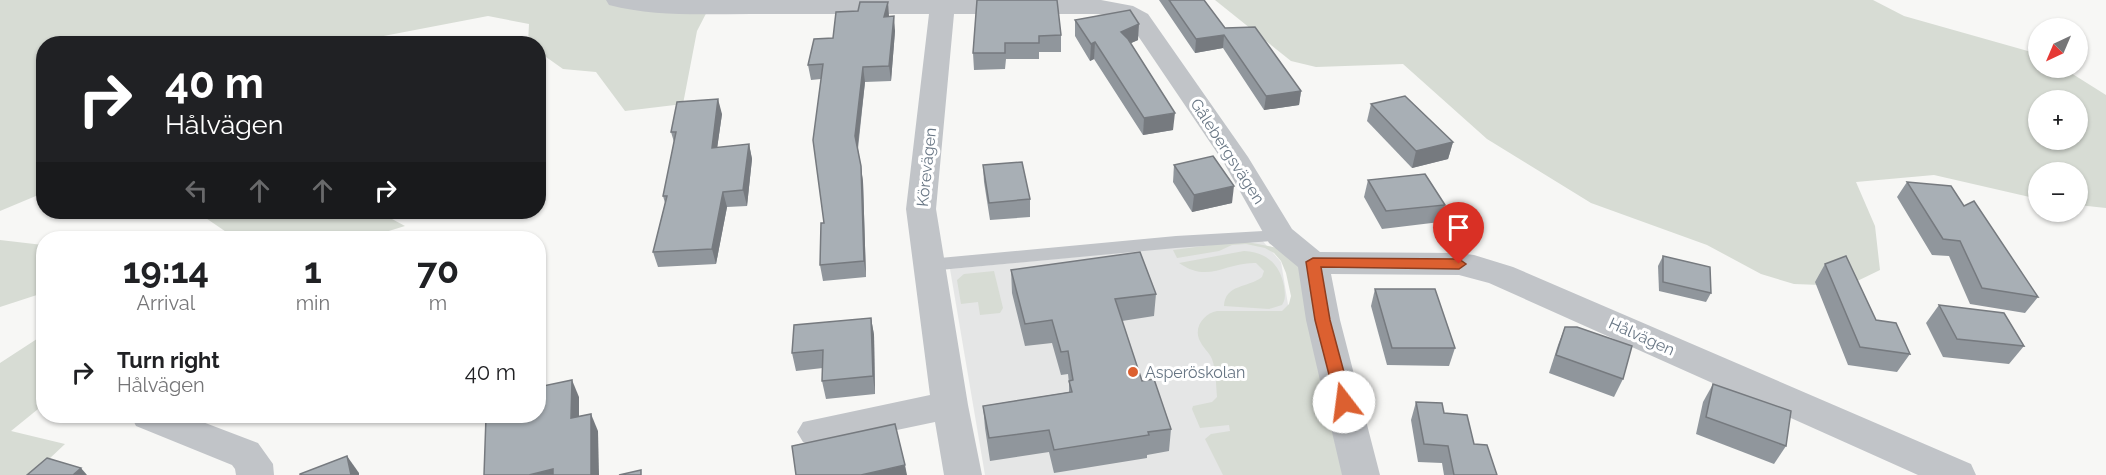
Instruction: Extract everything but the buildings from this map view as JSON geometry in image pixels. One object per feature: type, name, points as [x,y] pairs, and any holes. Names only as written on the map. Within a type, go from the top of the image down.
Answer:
[{"type":"street","name":"Gålebergsvägen","points":[[618,0],[649,5],[689,7],[942,4],[1096,7],[1112,8],[1133,14],[1139,19],[1238,163],[1280,236],[1313,262]]},
{"type":"street","name":"Körevägen","points":[[942,4],[921,209],[950,405],[963,475]]},
{"type":"street","points":[[1313,262],[1323,320],[1361,475]]},
{"type":"street","name":"Hålvägen","points":[[1313,262],[1474,266],[1501,275],[1957,475]]},
{"type":"street","points":[[816,432],[950,405]]},
{"type":"street","points":[[167,423],[245,454],[254,464],[255,475]]},
{"type":"lane","points":[[928,265],[1176,242],[1280,236]]},
{"type":"shaded area","points":[[0,0],[713,0],[697,31],[683,104],[625,111],[596,72],[563,69],[546,57],[546,36],[528,36],[529,24],[488,16],[384,36],[36,36],[36,196],[0,211]]},
{"type":"shaded area","points":[[1215,0],[1873,0],[1904,16],[2028,51],[2028,78],[2079,78],[2106,95],[2106,208],[2088,206],[2088,162],[2028,162],[2028,197],[1934,175],[1856,182],[1875,226],[1880,270],[1847,286],[1794,284],[1761,274],[1707,245],[1591,203],[1487,139],[1403,64],[1316,67],[1291,61]]},
{"type":"shaded area","points":[[207,219],[392,219],[405,226],[389,231],[225,231]]},
{"type":"shaded area","name":"Asperöskolan","points":[[1261,239],[1281,262],[1316,475],[985,475],[950,269]]},
{"type":"shaded area","points":[[0,240],[36,244],[36,295],[0,307]]},
{"type":"shaded area","points":[[1242,241],[1278,248],[1299,265],[1351,475],[1223,475],[1205,439],[1211,434],[1230,431],[1229,425],[1200,428],[1192,409],[1193,406],[1212,402],[1217,397],[1213,363],[1211,356],[1200,342],[1199,325],[1208,314],[1217,311],[1282,311],[1289,304],[1291,296],[1281,261],[1265,248],[1246,244],[1232,245],[1219,251],[1177,258],[1173,250]]},
{"type":"shaded area","points":[[1244,251],[1265,257],[1279,271],[1284,286],[1285,298],[1282,305],[1269,309],[1224,306],[1225,299],[1233,290],[1262,277],[1264,271],[1256,263],[1199,272],[1179,263]]},
{"type":"shaded area","points":[[994,271],[1003,308],[1000,313],[980,315],[978,302],[961,304],[957,280],[964,274]]},
{"type":"shaded area","points":[[36,340],[36,411],[11,431],[65,444],[32,475],[0,475],[0,363]]},
{"type":"place","name":"Asperöskolan","points":[[1133,372]]},
{"type":"route","points":[[1344,402],[1316,289],[1313,262],[1400,265],[1459,264]]}]
